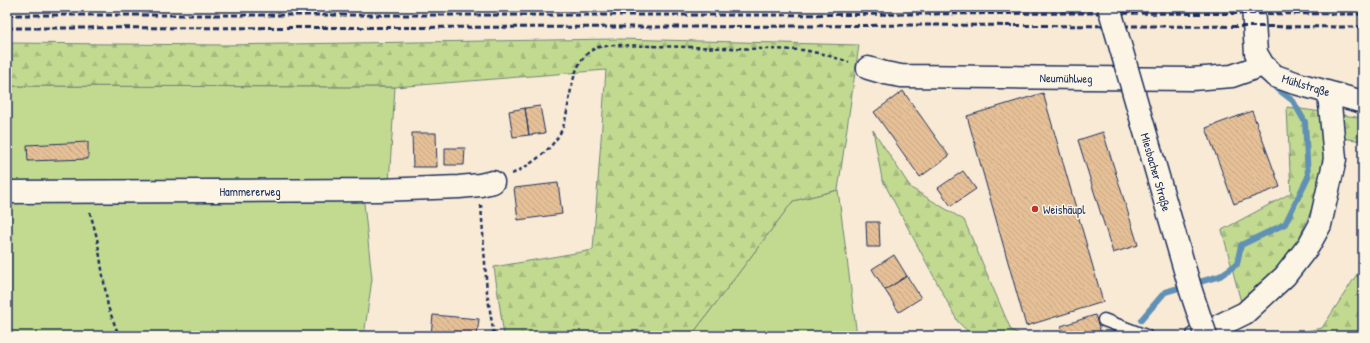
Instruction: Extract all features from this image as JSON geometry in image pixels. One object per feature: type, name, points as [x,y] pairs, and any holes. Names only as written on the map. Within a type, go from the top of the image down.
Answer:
[{"type":"street","name":"Miesbacher Straße","points":[[1109,7],[1187,276],[1206,336]]},
{"type":"street","name":"Mühlstraße","points":[[1253,7],[1256,53],[1263,65],[1275,76],[1363,102]]},
{"type":"street","name":"Neumühlweg","points":[[868,68],[901,76],[1192,79],[1232,76],[1263,65]]},
{"type":"street","points":[[1198,336],[1245,313],[1285,276],[1309,245],[1320,225],[1335,159],[1329,93]]},
{"type":"street","name":"Hammererweg","points":[[7,192],[380,190],[486,184]]},
{"type":"lane","points":[[1104,320],[1146,336]]},
{"type":"path","points":[[494,336],[486,292],[486,184],[528,166],[542,155],[553,143],[563,128],[574,76],[580,62],[589,52],[599,47],[614,45],[803,50],[823,54],[868,68]]},
{"type":"path","points":[[89,209],[97,238],[108,308],[119,336]]},
{"type":"green space","points":[[618,39],[859,45],[838,190],[793,201],[691,336],[504,336],[494,267],[593,250],[606,70],[395,87],[7,86],[7,43],[222,45]]},
{"type":"green space","points":[[7,86],[395,87],[389,184],[362,184],[372,279],[364,336],[7,336]]},
{"type":"green space","points":[[1287,107],[1363,118],[1363,141],[1342,138],[1289,262],[1241,302],[1222,230],[1291,193]]},
{"type":"green space","points":[[873,130],[911,188],[964,220],[1011,330],[1024,336],[973,336],[958,322],[882,179]]},
{"type":"green space","points":[[838,190],[857,336],[691,336],[793,201]]},
{"type":"green space","points":[[1363,265],[1363,336],[1281,336],[1322,328]]},
{"type":"building","points":[[903,91],[949,156],[920,177],[874,112]]},
{"type":"building","name":"Weishäupl","points":[[1043,93],[1103,302],[1026,326],[967,116]]},
{"type":"building","points":[[540,106],[545,133],[529,135],[525,108]]},
{"type":"building","points":[[525,108],[529,135],[513,137],[509,111]]},
{"type":"building","points":[[1252,111],[1280,187],[1234,204],[1206,128]]},
{"type":"building","points":[[1103,132],[1138,245],[1113,253],[1078,140]]},
{"type":"building","points":[[412,133],[436,133],[437,167],[413,167]]},
{"type":"building","points":[[88,142],[88,159],[28,161],[27,145]]},
{"type":"building","points":[[445,148],[465,148],[464,165],[445,165]]},
{"type":"building","points":[[963,171],[976,189],[951,206],[938,188]]},
{"type":"building","points":[[558,183],[562,214],[518,220],[514,188]]},
{"type":"building","points":[[866,222],[879,222],[880,247],[867,247]]},
{"type":"building","points":[[894,255],[907,276],[885,290],[872,269]]},
{"type":"building","points":[[907,276],[921,298],[899,312],[885,290]]},
{"type":"building","points":[[433,315],[479,319],[477,336],[431,335]]},
{"type":"building","points":[[1095,315],[1102,336],[1064,336],[1061,326]]},
{"type":"waterway","points":[[1141,320],[1165,292],[1220,276],[1237,264],[1241,245],[1285,224],[1308,177],[1305,122],[1293,101],[1271,84]]},
{"type":"railway","points":[[647,7],[675,10]]},
{"type":"railway","points":[[7,15],[762,15],[1078,13],[1363,14]]},
{"type":"railway","points":[[7,28],[686,27],[914,25],[1363,27]]},
{"type":"place","name":"Weishäupl","points":[[1035,209]]}]
